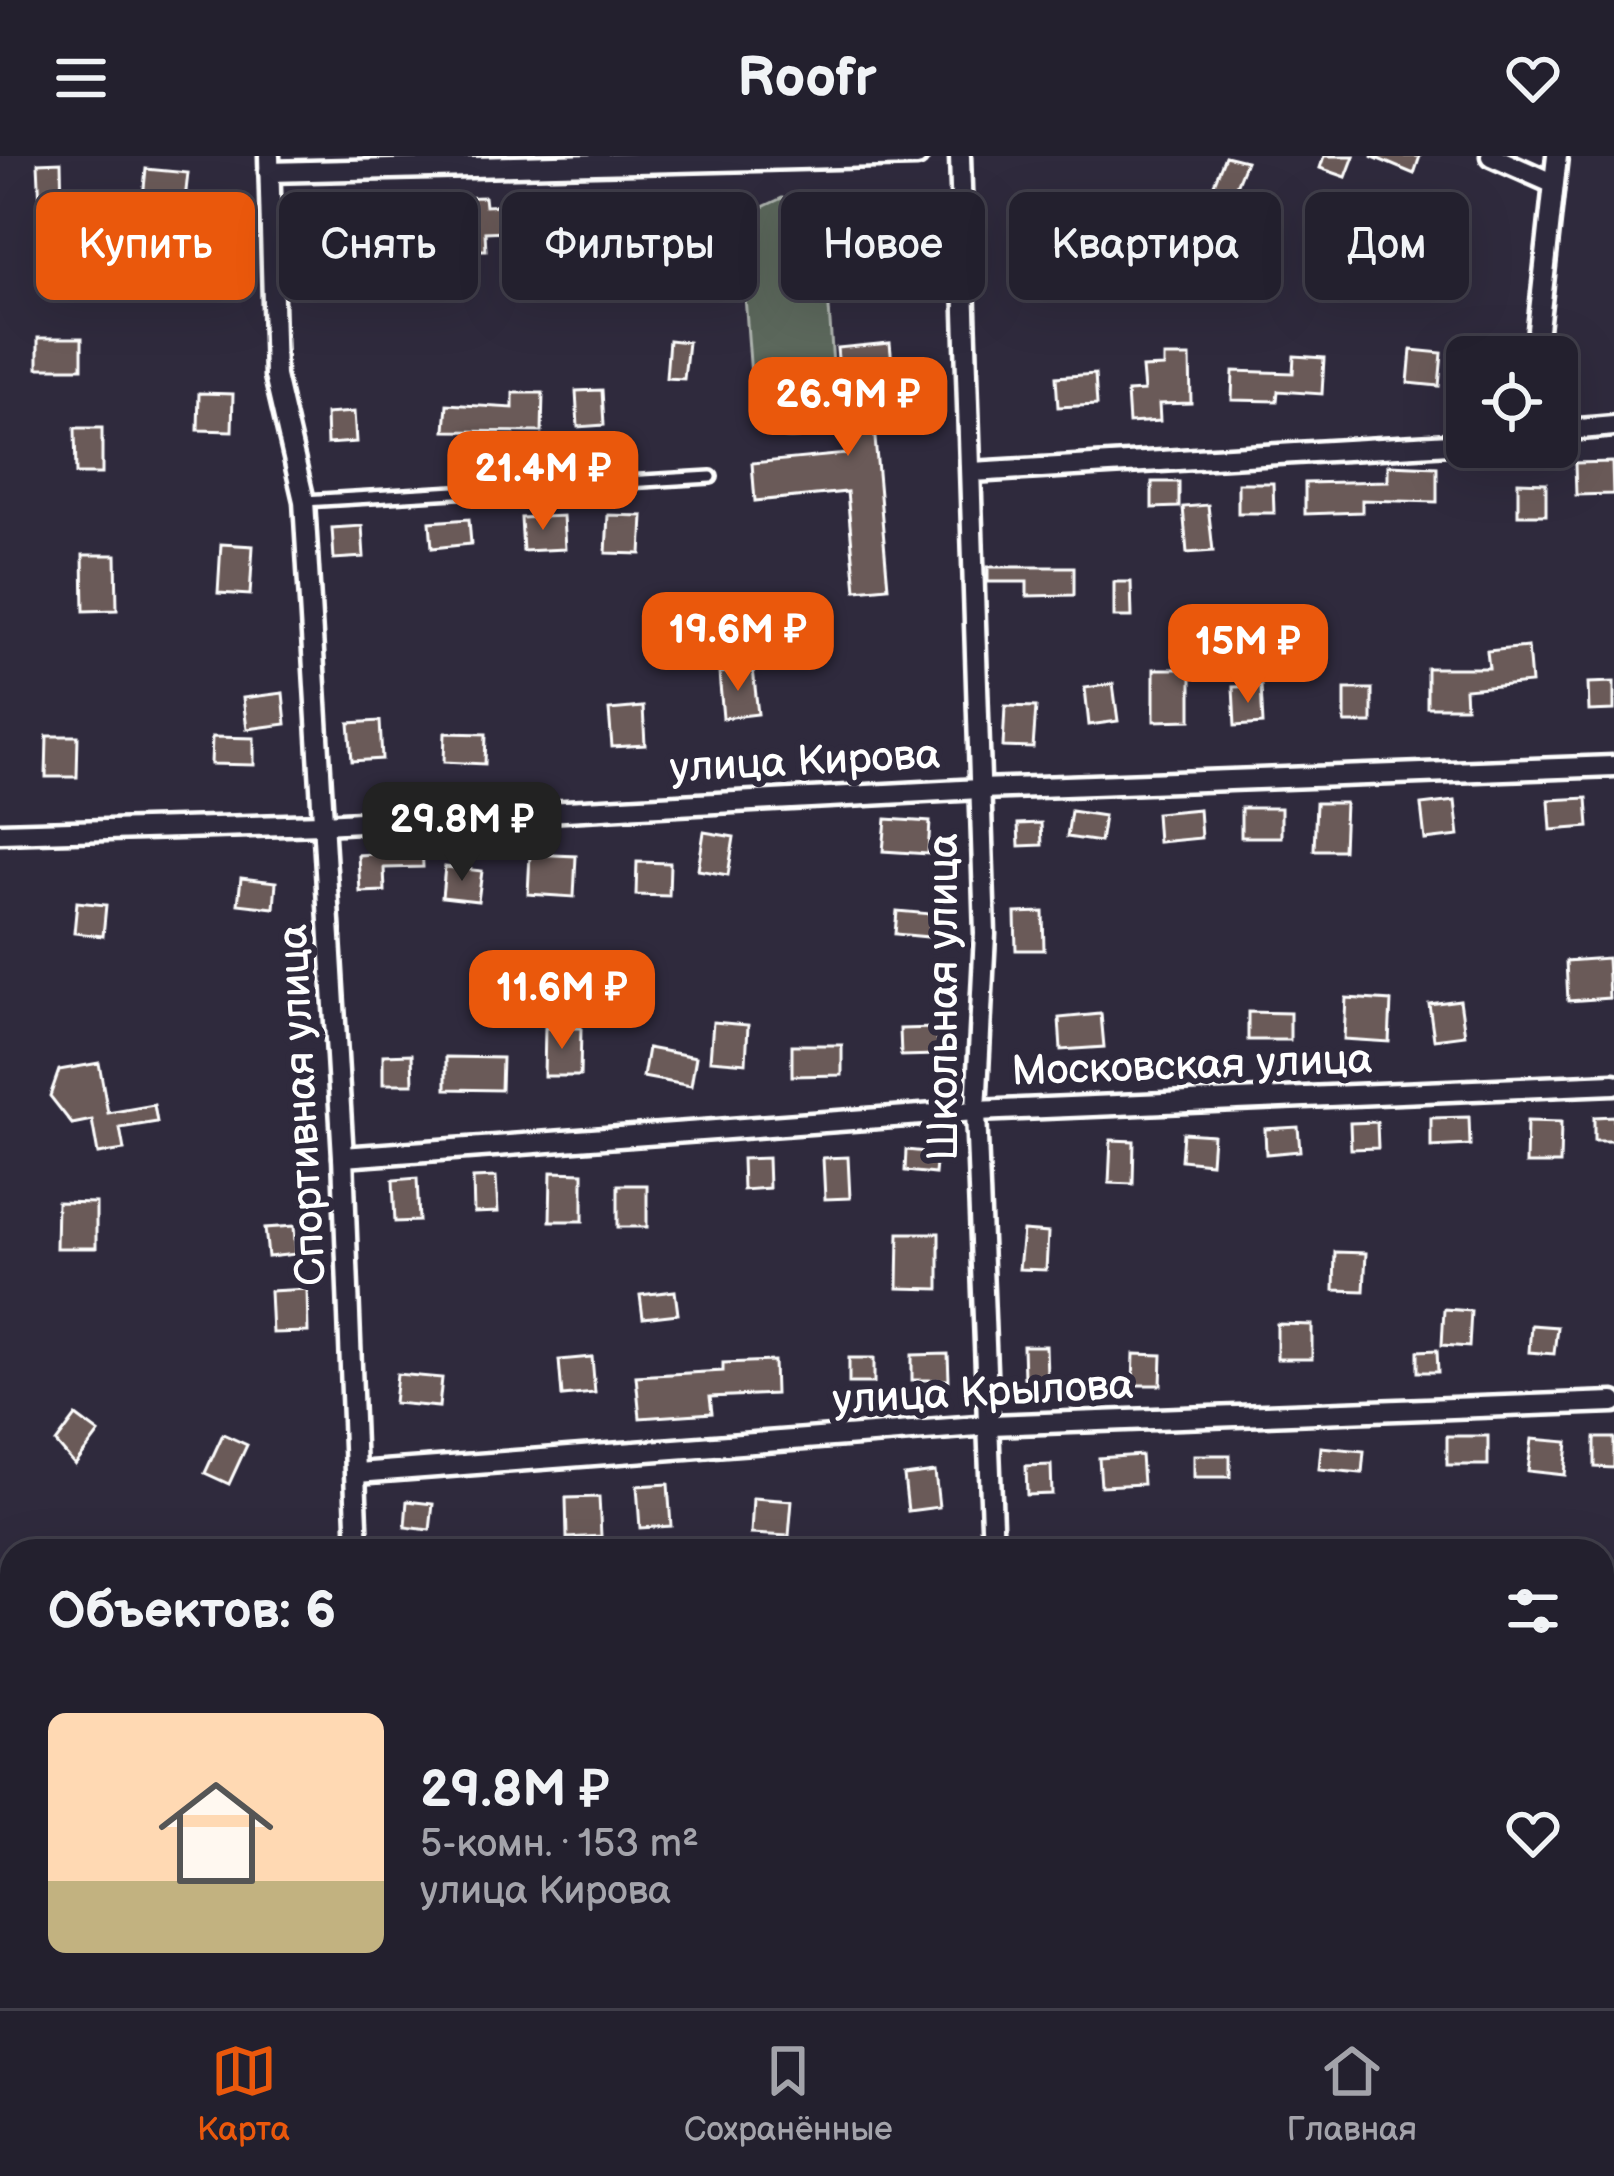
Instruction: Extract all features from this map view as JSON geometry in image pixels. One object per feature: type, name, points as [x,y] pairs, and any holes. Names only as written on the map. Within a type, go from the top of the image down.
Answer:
[{"type":"street","points":[[269,164],[917,156]]},
{"type":"street","name":"Школьная улица","points":[[960,156],[985,934],[976,1112],[994,1539]]},
{"type":"street","points":[[1491,156],[1552,183]]},
{"type":"street","points":[[1537,336],[1557,156]]},
{"type":"street","name":"Спортивная улица","points":[[269,164],[275,376],[304,501],[344,1157],[358,1539]]},
{"type":"street","points":[[1578,429],[1614,426]]},
{"type":"street","points":[[972,472],[1446,444]]},
{"type":"street","name":"улица Кирова","points":[[0,833],[323,824],[980,789],[1614,766]]},
{"type":"street","name":"Московская улица","points":[[344,1157],[976,1112],[1614,1084]]},
{"type":"street","name":"улица Крылова","points":[[356,1473],[992,1426],[1614,1402]]},
{"type":"lane","points":[[304,501],[711,477]]},
{"type":"green space","points":[[781,198],[781,300],[828,300],[835,394],[825,426],[796,438],[770,432],[754,416],[745,300],[757,300],[757,210]]},
{"type":"building","points":[[1225,156],[1246,161],[1234,192],[1212,189]]},
{"type":"building","points":[[1324,156],[1354,156],[1346,177],[1320,168]]},
{"type":"building","points":[[1371,156],[1420,156],[1414,174]]},
{"type":"building","points":[[61,162],[62,192],[39,192],[38,163]]},
{"type":"building","points":[[146,169],[188,173],[186,192],[144,192]]},
{"type":"building","points":[[478,197],[484,197],[485,206],[502,205],[502,231],[485,232],[486,250],[478,250]]},
{"type":"building","points":[[38,338],[82,338],[82,368],[38,368]]},
{"type":"building","points":[[669,340],[688,342],[684,379],[666,378]]},
{"type":"building","points":[[890,343],[898,425],[874,427],[888,587],[856,590],[847,492],[755,501],[752,463],[847,454],[837,348]]},
{"type":"building","points":[[1411,350],[1442,353],[1439,386],[1408,383]]},
{"type":"building","points":[[1294,356],[1324,358],[1322,394],[1278,391],[1277,401],[1232,400],[1233,371],[1293,373]]},
{"type":"building","points":[[1164,357],[1190,357],[1191,403],[1159,404],[1160,421],[1129,423],[1127,392],[1144,391],[1142,368],[1164,367]]},
{"type":"building","points":[[1095,374],[1097,405],[1058,407],[1056,377]]},
{"type":"building","points":[[602,390],[604,425],[578,427],[576,391]]},
{"type":"building","points":[[199,393],[233,394],[232,431],[198,430]]},
{"type":"building","points":[[513,393],[543,393],[542,432],[445,431],[447,404],[513,408]]},
{"type":"building","points":[[354,412],[356,442],[327,444],[326,414]]},
{"type":"building","points":[[75,428],[102,428],[102,474],[76,474]]},
{"type":"building","points":[[1612,462],[1613,494],[1576,495],[1578,463]]},
{"type":"building","points":[[1388,465],[1437,467],[1437,502],[1362,500],[1362,512],[1305,514],[1305,483],[1388,481]]},
{"type":"building","points":[[1152,482],[1179,482],[1179,507],[1152,508]]},
{"type":"building","points":[[1518,482],[1546,483],[1546,515],[1518,515]]},
{"type":"building","points":[[1238,483],[1273,483],[1274,513],[1238,513]]},
{"type":"building","points":[[1208,505],[1213,551],[1187,553],[1183,507]]},
{"type":"building","points":[[608,515],[643,516],[641,554],[606,553]]},
{"type":"building","points":[[563,516],[565,549],[523,551],[521,518]]},
{"type":"building","points":[[469,519],[471,544],[432,548],[430,522]]},
{"type":"building","points":[[362,526],[364,557],[334,559],[332,528]]},
{"type":"building","points":[[221,544],[253,546],[250,595],[218,593]]},
{"type":"building","points":[[83,555],[116,555],[117,610],[84,611]]},
{"type":"building","points":[[988,567],[1074,567],[1074,595],[1027,596],[1027,582],[988,582]]},
{"type":"building","points":[[1114,582],[1131,582],[1132,617],[1114,617]]},
{"type":"building","points":[[1294,630],[1296,668],[1268,669],[1266,631]]},
{"type":"building","points":[[1528,647],[1531,683],[1465,689],[1466,707],[1427,707],[1427,668],[1489,668],[1487,651]]},
{"type":"building","points":[[753,669],[758,714],[723,718],[719,673]]},
{"type":"building","points":[[1154,669],[1191,669],[1191,720],[1154,721]]},
{"type":"building","points":[[1614,682],[1614,710],[1589,711],[1588,683]]},
{"type":"building","points":[[1113,684],[1118,721],[1089,725],[1085,688]]},
{"type":"building","points":[[1261,686],[1263,724],[1235,726],[1233,687]]},
{"type":"building","points":[[1345,689],[1372,689],[1372,723],[1345,723]]},
{"type":"building","points":[[283,693],[286,724],[247,729],[243,698]]},
{"type":"building","points":[[1005,706],[1036,707],[1033,748],[1003,747]]},
{"type":"building","points":[[643,707],[645,745],[612,747],[609,710]]},
{"type":"building","points":[[380,721],[382,759],[352,761],[349,723]]},
{"type":"building","points":[[445,733],[486,734],[485,764],[444,762]]},
{"type":"building","points":[[47,736],[78,736],[77,777],[46,777]]},
{"type":"building","points":[[212,737],[254,738],[254,765],[211,764]]},
{"type":"building","points":[[1587,798],[1589,827],[1551,830],[1549,800]]},
{"type":"building","points":[[1455,801],[1459,836],[1425,840],[1421,805]]},
{"type":"building","points":[[1316,803],[1345,803],[1343,850],[1314,850]]},
{"type":"building","points":[[1241,808],[1281,808],[1281,837],[1241,837]]},
{"type":"building","points":[[1199,809],[1201,838],[1158,842],[1156,813]]},
{"type":"building","points":[[1071,811],[1104,816],[1100,842],[1067,837]]},
{"type":"building","points":[[886,819],[930,822],[928,854],[883,851]]},
{"type":"building","points":[[1041,823],[1042,845],[1019,846],[1018,824]]},
{"type":"building","points":[[704,832],[734,837],[728,875],[698,870]]},
{"type":"building","points":[[405,842],[422,842],[423,867],[384,868],[385,891],[360,892],[358,855],[405,852]]},
{"type":"building","points":[[530,854],[576,856],[574,897],[528,894]]},
{"type":"building","points":[[637,862],[670,863],[669,896],[636,895]]},
{"type":"building","points":[[445,867],[482,871],[478,901],[442,897]]},
{"type":"building","points":[[241,878],[276,882],[274,908],[238,904]]},
{"type":"building","points":[[77,902],[106,905],[103,936],[74,933]]},
{"type":"building","points":[[897,911],[931,914],[929,937],[895,934]]},
{"type":"building","points":[[1043,912],[1044,950],[1016,950],[1015,913]]},
{"type":"building","points":[[1607,958],[1609,998],[1568,1001],[1566,961]]},
{"type":"building","points":[[1346,998],[1391,1001],[1389,1042],[1344,1039]]},
{"type":"building","points":[[1460,1000],[1465,1035],[1434,1039],[1429,1004]]},
{"type":"building","points":[[1248,1012],[1290,1013],[1290,1040],[1248,1040]]},
{"type":"building","points":[[1101,1014],[1104,1047],[1061,1050],[1059,1018]]},
{"type":"building","points":[[713,1022],[748,1025],[746,1063],[710,1060]]},
{"type":"building","points":[[545,1028],[581,1028],[580,1076],[544,1076]]},
{"type":"building","points":[[937,1028],[938,1055],[901,1056],[900,1029]]},
{"type":"building","points":[[792,1045],[842,1045],[842,1075],[792,1076]]},
{"type":"building","points":[[648,1048],[696,1057],[691,1086],[643,1077]]},
{"type":"building","points":[[412,1054],[413,1084],[383,1084],[383,1055]]},
{"type":"building","points":[[446,1057],[502,1058],[501,1090],[446,1089]]},
{"type":"building","points":[[99,1063],[108,1113],[154,1105],[157,1122],[120,1128],[124,1150],[98,1154],[92,1120],[72,1124],[50,1096],[59,1070]]},
{"type":"building","points":[[1614,1116],[1614,1141],[1594,1141],[1594,1117]]},
{"type":"building","points":[[1469,1117],[1470,1145],[1431,1147],[1431,1118]]},
{"type":"building","points":[[1527,1121],[1561,1122],[1560,1164],[1526,1164]]},
{"type":"building","points":[[1377,1122],[1378,1148],[1351,1149],[1350,1123]]},
{"type":"building","points":[[1298,1127],[1300,1151],[1266,1154],[1265,1129]]},
{"type":"building","points":[[1183,1133],[1213,1135],[1211,1163],[1181,1160]]},
{"type":"building","points":[[1111,1140],[1134,1141],[1133,1184],[1109,1183]]},
{"type":"building","points":[[906,1150],[937,1153],[935,1174],[905,1171]]},
{"type":"building","points":[[848,1157],[850,1198],[825,1199],[823,1158]]},
{"type":"building","points":[[768,1158],[769,1188],[743,1190],[742,1159]]},
{"type":"building","points":[[551,1172],[583,1173],[583,1221],[550,1221]]},
{"type":"building","points":[[496,1177],[498,1212],[474,1213],[473,1178]]},
{"type":"building","points":[[417,1178],[419,1221],[395,1222],[393,1180]]},
{"type":"building","points":[[618,1185],[647,1185],[647,1227],[618,1227]]},
{"type":"building","points":[[57,1202],[96,1203],[96,1248],[56,1248]]},
{"type":"building","points":[[294,1226],[296,1254],[268,1257],[265,1228]]},
{"type":"building","points":[[1023,1231],[1048,1233],[1046,1270],[1019,1269]]},
{"type":"building","points":[[899,1233],[939,1233],[939,1289],[898,1288]]},
{"type":"building","points":[[1335,1252],[1366,1253],[1364,1291],[1334,1290]]},
{"type":"building","points":[[307,1289],[308,1332],[272,1333],[270,1291]]},
{"type":"building","points":[[675,1291],[678,1314],[643,1318],[640,1295]]},
{"type":"building","points":[[1444,1309],[1471,1311],[1469,1347],[1442,1345]]},
{"type":"building","points":[[1277,1324],[1312,1325],[1312,1359],[1277,1359]]},
{"type":"building","points":[[1531,1325],[1557,1327],[1554,1354],[1529,1352]]},
{"type":"building","points":[[1023,1346],[1046,1346],[1047,1377],[1024,1378]]},
{"type":"building","points":[[1437,1350],[1438,1372],[1418,1372],[1418,1351]]},
{"type":"building","points":[[948,1354],[949,1380],[912,1380],[912,1355]]},
{"type":"building","points":[[1134,1354],[1162,1355],[1161,1385],[1133,1385]]},
{"type":"building","points":[[592,1357],[595,1393],[562,1396],[559,1360]]},
{"type":"building","points":[[849,1358],[874,1358],[874,1383],[849,1383]]},
{"type":"building","points":[[774,1361],[775,1394],[710,1397],[712,1413],[640,1418],[636,1376],[723,1371],[723,1363]]},
{"type":"building","points":[[397,1374],[442,1378],[439,1407],[394,1403]]},
{"type":"building","points":[[76,1416],[99,1433],[75,1465],[56,1443]]},
{"type":"building","points":[[223,1434],[247,1445],[229,1484],[205,1473]]},
{"type":"building","points":[[1447,1436],[1488,1436],[1488,1465],[1447,1465]]},
{"type":"building","points":[[1595,1438],[1614,1438],[1614,1468],[1595,1467]]},
{"type":"building","points":[[1532,1439],[1568,1442],[1565,1475],[1528,1471]]},
{"type":"building","points":[[1321,1447],[1364,1451],[1362,1473],[1319,1469]]},
{"type":"building","points":[[1141,1455],[1143,1484],[1101,1486],[1099,1458]]},
{"type":"building","points":[[1194,1455],[1230,1455],[1230,1477],[1194,1477]]},
{"type":"building","points":[[1051,1465],[1052,1494],[1027,1495],[1026,1466]]},
{"type":"building","points":[[935,1472],[939,1507],[908,1511],[904,1476]]},
{"type":"building","points":[[668,1484],[671,1526],[640,1528],[637,1486]]},
{"type":"building","points":[[599,1497],[601,1536],[567,1538],[566,1498]]},
{"type":"building","points":[[753,1498],[792,1501],[789,1536],[751,1534]]},
{"type":"building","points":[[407,1501],[433,1504],[430,1530],[405,1527]]}]
